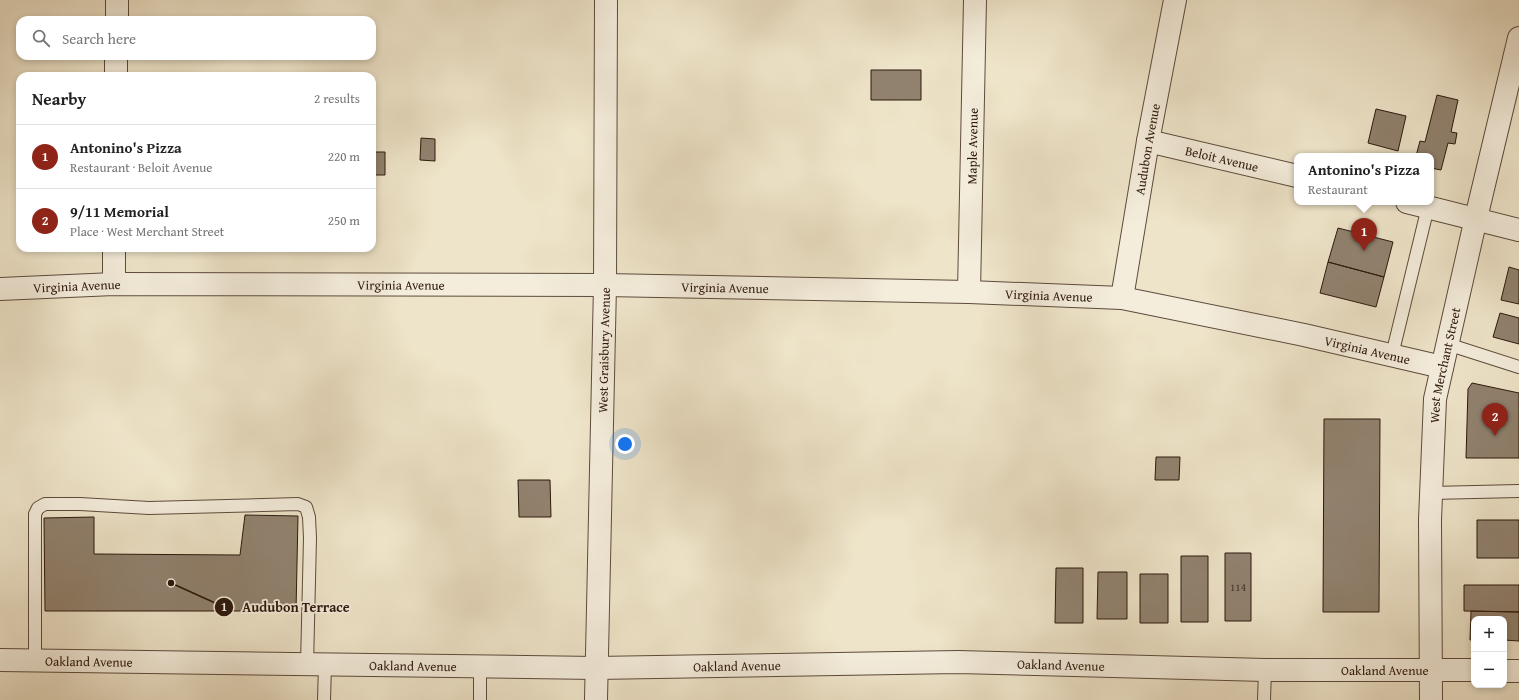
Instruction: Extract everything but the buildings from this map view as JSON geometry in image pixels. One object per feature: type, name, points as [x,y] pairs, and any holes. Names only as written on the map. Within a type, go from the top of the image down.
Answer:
[{"type":"street","points":[[117,0],[117,16]]},
{"type":"street","name":"West Graisbury Avenue","points":[[596,700],[605,285],[606,0]]},
{"type":"street","name":"Maple Avenue","points":[[968,292],[975,0]]},
{"type":"street","name":"Audubon Avenue","points":[[1122,298],[1148,141],[1175,0]]},
{"type":"street","name":"West Merchant Street","points":[[1431,700],[1431,493],[1435,399],[1519,38]]},
{"type":"street","points":[[116,60],[116,72]]},
{"type":"street","name":"Beloit Avenue","points":[[1148,141],[1294,175]]},
{"type":"street","points":[[1420,205],[1519,230]]},
{"type":"street","points":[[114,252],[114,284]]},
{"type":"street","name":"Virginia Avenue","points":[[0,290],[114,284],[605,285],[968,292],[1122,298],[1304,334],[1442,367]]},
{"type":"street","name":"Oakland Avenue","points":[[0,660],[596,668],[958,662],[1265,670],[1471,670]]},
{"type":"street","points":[[1507,671],[1519,671]]},
{"type":"lane","points":[[1392,355],[1428,207]]},
{"type":"lane","points":[[1448,344],[1519,367]]},
{"type":"lane","points":[[1431,493],[1519,491]]},
{"type":"lane","points":[[35,660],[35,514],[38,508],[45,504],[80,504],[149,508],[243,504],[298,504],[306,507],[309,517],[310,574],[316,665],[324,700]]},
{"type":"lane","points":[[480,667],[480,700]]},
{"type":"lane","points":[[1264,700],[1265,670]]},
{"type":"place","name":"Antonino's Pizza","points":[[1364,251]]},
{"type":"place","name":"9/11 Memorial","points":[[1495,436]]},
{"type":"place","name":"Audubon Terrace","points":[[171,583]]}]
